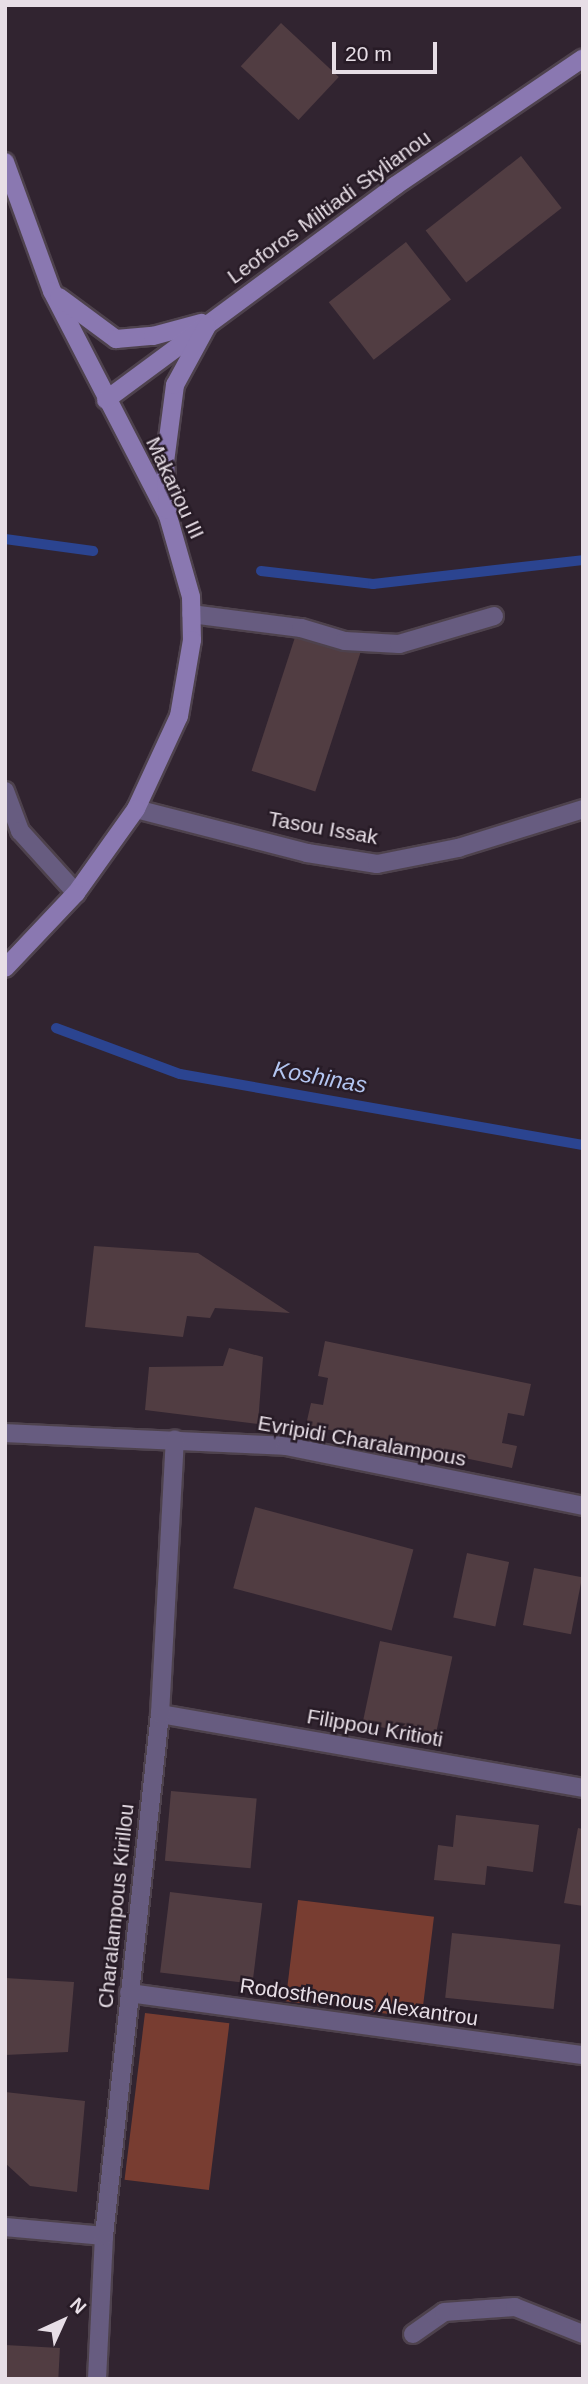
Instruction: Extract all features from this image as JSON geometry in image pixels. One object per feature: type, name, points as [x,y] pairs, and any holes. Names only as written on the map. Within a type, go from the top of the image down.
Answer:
[{"type":"main road","name":"Leoforos Miltiadi Stylianou","points":[[106,400],[395,186],[583,58]]},
{"type":"main road","name":"Makariou III","points":[[5,162],[52,291],[168,516],[182,556],[192,640],[179,716],[136,809],[76,893],[5,968]]},
{"type":"main road","points":[[52,291],[116,339],[153,336],[211,320]]},
{"type":"main road","points":[[168,516],[165,462],[175,385],[211,320]]},
{"type":"street","points":[[191,614],[301,628],[345,641],[399,644],[494,616]]},
{"type":"street","points":[[5,791],[20,831],[76,893]]},
{"type":"street","name":"Tasou Issak","points":[[136,809],[307,853],[377,864],[458,848],[583,809]]},
{"type":"street","name":"Evripidi Charalampous","points":[[5,1433],[176,1438],[286,1446],[583,1506]]},
{"type":"street","name":"Charalampous Kirillou","points":[[97,2379],[104,2236],[160,1714],[176,1438]]},
{"type":"street","name":"Filippou Kritioti","points":[[160,1714],[583,1787]]},
{"type":"street","name":"Rodosthenous Alexantrou","points":[[129,1993],[583,2055]]},
{"type":"street","points":[[5,2227],[104,2236]]},
{"type":"street","points":[[413,2334],[444,2312],[515,2307],[583,2334]]},
{"type":"shaded area","points":[[298,1900],[434,1917],[422,2018],[286,2001]]},
{"type":"shaded area","points":[[145,2013],[229,2023],[209,2190],[125,2180]]},
{"type":"building","points":[[281,23],[339,77],[299,120],[241,66]]},
{"type":"building","points":[[521,156],[562,208],[466,283],[426,230]]},
{"type":"building","points":[[406,242],[451,300],[374,360],[329,302]]},
{"type":"building","points":[[297,631],[361,652],[315,792],[252,771]]},
{"type":"building","points":[[94,1246],[198,1253],[290,1313],[215,1308],[210,1318],[187,1316],[183,1337],[85,1327]]},
{"type":"building","points":[[325,1341],[531,1384],[524,1416],[508,1413],[502,1443],[517,1446],[512,1468],[306,1425],[311,1403],[323,1405],[328,1378],[318,1376]]},
{"type":"building","points":[[229,1348],[263,1357],[258,1424],[145,1410],[149,1367],[223,1366]]},
{"type":"building","points":[[255,1507],[413,1549],[392,1631],[233,1588]]},
{"type":"building","points":[[467,1553],[509,1562],[495,1626],[453,1618]]},
{"type":"building","points":[[534,1568],[582,1577],[571,1634],[523,1625]]},
{"type":"building","points":[[380,1641],[452,1656],[435,1739],[363,1723]]},
{"type":"building","points":[[171,1791],[257,1798],[251,1868],[165,1861]]},
{"type":"building","points":[[456,1815],[539,1825],[533,1872],[487,1866],[485,1885],[434,1880],[438,1845],[453,1847]]},
{"type":"building","points":[[578,1828],[583,1829],[583,1906],[564,1903]]},
{"type":"building","points":[[170,1892],[262,1903],[252,1984],[160,1972]]},
{"type":"building","points":[[452,1933],[560,1944],[554,2009],[445,1998]]},
{"type":"building","points":[[5,1978],[74,1982],[68,2052],[5,2055]]},
{"type":"building","points":[[5,2092],[85,2101],[77,2192],[30,2186],[5,2163]]},
{"type":"building","points":[[5,2345],[60,2348],[58,2379],[5,2379]]},
{"type":"waterway","points":[[5,539],[93,551]]},
{"type":"waterway","points":[[261,571],[373,584],[583,560]]},
{"type":"waterway","name":"Koshinas","points":[[56,1028],[180,1074],[583,1145]]}]
